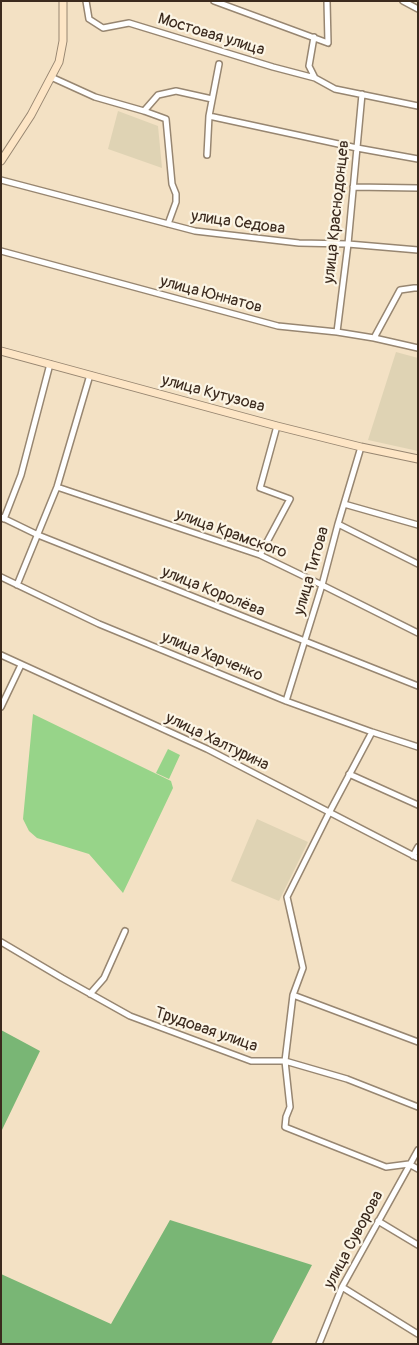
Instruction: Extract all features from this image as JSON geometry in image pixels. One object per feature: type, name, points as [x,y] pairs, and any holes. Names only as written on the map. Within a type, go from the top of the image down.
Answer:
[{"type":"main road","points":[[1,161],[31,115],[59,62],[63,41],[63,1]]},
{"type":"main road","name":"улица Кутузова","points":[[1,351],[277,426],[418,460]]},
{"type":"street","name":"Мостовая улица","points":[[86,1],[90,19],[103,28],[129,23],[315,78],[335,89],[418,106]]},
{"type":"street","name":"Мостовая улица","points":[[214,1],[328,42],[327,1]]},
{"type":"street","points":[[403,1],[418,8]]},
{"type":"street","points":[[314,37],[309,66],[315,78]]},
{"type":"street","points":[[207,155],[209,116],[219,64]]},
{"type":"street","points":[[51,77],[94,97],[166,119],[172,184],[176,194],[176,202],[168,224]]},
{"type":"street","points":[[144,111],[158,95],[176,91],[212,98]]},
{"type":"street","name":"улица Краснодонцев","points":[[337,332],[348,244],[362,94]]},
{"type":"street","points":[[209,116],[357,148],[418,159]]},
{"type":"street","name":"улица Седова","points":[[1,180],[195,232],[299,243],[348,244],[418,250]]},
{"type":"street","points":[[353,187],[418,188]]},
{"type":"street","name":"улица Юннатов","points":[[1,250],[278,326],[337,332],[418,348]]},
{"type":"street","points":[[374,338],[400,290],[418,288]]},
{"type":"street","points":[[3,518],[21,475],[50,364]]},
{"type":"street","points":[[17,585],[57,487],[90,375]]},
{"type":"street","points":[[260,555],[290,499],[260,488],[277,426]]},
{"type":"street","name":"улица Титова","points":[[286,700],[322,585],[361,447]]},
{"type":"street","name":"улица Крамского","points":[[57,487],[260,555],[418,633]]},
{"type":"street","points":[[344,504],[418,525]]},
{"type":"street","name":"улица Королёва","points":[[3,518],[38,536],[418,686]]},
{"type":"street","points":[[338,524],[418,564]]},
{"type":"street","name":"улица Харченко","points":[[1,577],[99,624],[286,700],[418,747]]},
{"type":"street","name":"улица Халтурина","points":[[1,655],[207,749],[415,857]]},
{"type":"street","points":[[1,707],[22,665]]},
{"type":"street","points":[[372,732],[287,896],[303,968],[293,995],[285,1061],[290,1107],[285,1127],[386,1167],[409,1164],[418,1169]]},
{"type":"street","points":[[349,774],[418,805]]},
{"type":"street","points":[[415,857],[418,847]]},
{"type":"street","points":[[90,994],[104,978],[125,931]]},
{"type":"street","name":"Трудовая улица","points":[[1,942],[130,1016],[251,1061],[285,1061],[346,1079],[418,1107]]},
{"type":"street","points":[[293,995],[418,1042]]},
{"type":"street","name":"улица Суворова","points":[[319,1344],[342,1288],[418,1150]]},
{"type":"street","points":[[378,1221],[418,1246]]},
{"type":"street","points":[[342,1288],[418,1334]]},
{"type":"shaded area","points":[[118,111],[158,126],[162,168],[108,149]]},
{"type":"shaded area","points":[[396,352],[418,358],[418,451],[368,440]]},
{"type":"shaded area","points":[[257,819],[308,842],[279,901],[231,881]]},
{"type":"green space","points":[[33,714],[171,781],[173,788],[123,893],[89,854],[37,838],[29,831],[23,819]]},
{"type":"green space","points":[[168,749],[180,755],[169,779],[156,773]]},
{"type":"green space","points":[[1,1030],[40,1051],[1,1132]]},
{"type":"green space","points":[[170,1220],[312,1265],[271,1344],[1,1344],[1,1274],[111,1324]]}]
